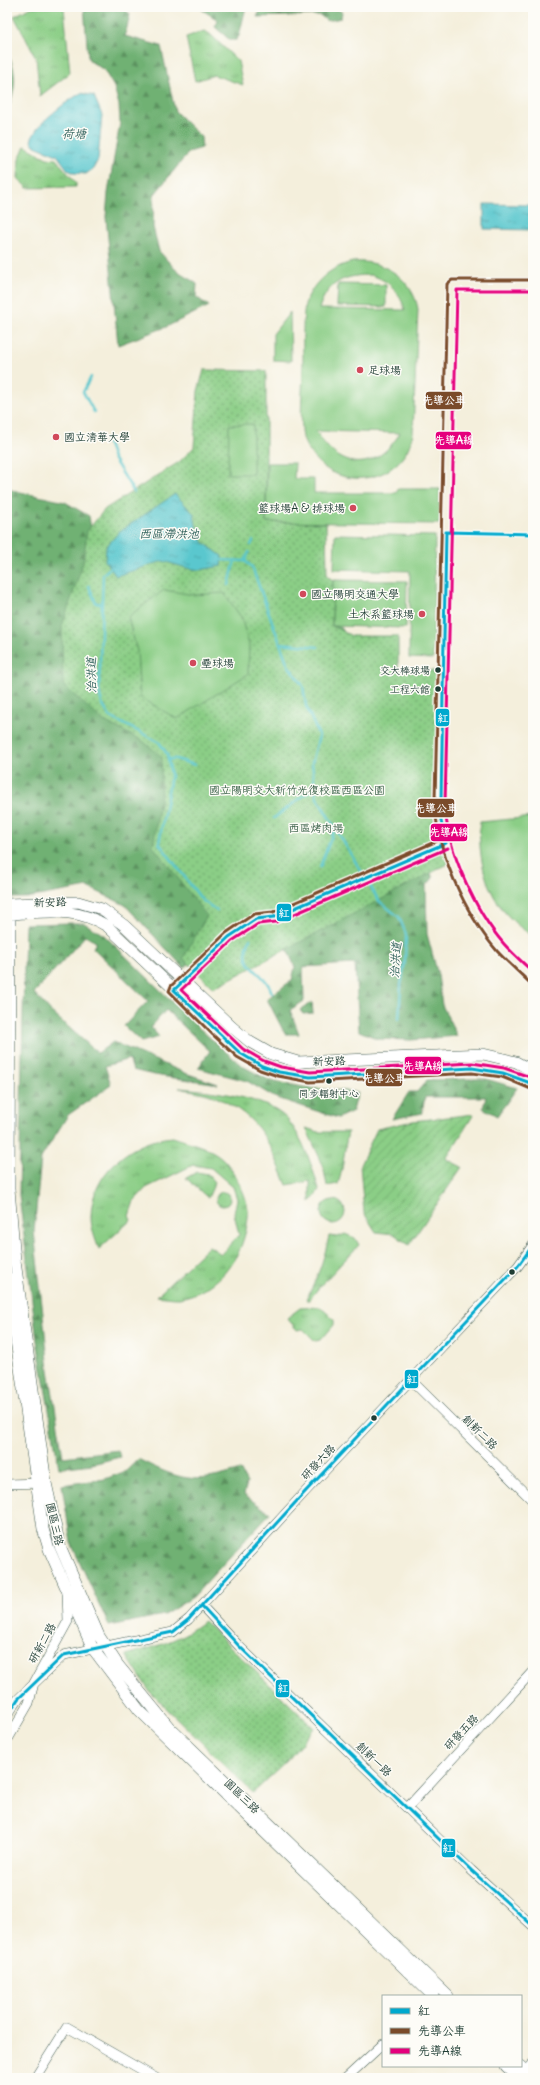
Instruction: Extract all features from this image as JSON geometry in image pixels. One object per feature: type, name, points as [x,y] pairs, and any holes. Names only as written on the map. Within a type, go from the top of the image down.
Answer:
[{"type":"street","name":"新安路","points":[[9,909],[78,902],[102,909],[125,926],[232,1027],[261,1049],[271,1054],[298,1062],[483,1054],[516,1062],[533,1071]]},
{"type":"street","name":"新安路","points":[[9,909],[79,913],[95,919],[107,926],[245,1056],[261,1066],[287,1074],[310,1077],[472,1068],[490,1069],[510,1074],[533,1084]]},
{"type":"street","name":"園區三路","points":[[9,909],[9,1190],[15,1261],[41,1483],[43,1529],[49,1549],[93,1649],[140,1710],[439,1994]]},
{"type":"street","name":"研發六路","points":[[93,1649],[173,1632],[202,1606],[305,1492],[518,1266],[533,1245]]},
{"type":"street","name":"園區三路","points":[[7,1277],[41,1483],[64,1559],[105,1646],[148,1703],[169,1727],[439,1994]]},
{"type":"street","name":"創新二路","points":[[411,1380],[533,1501]]},
{"type":"street","points":[[7,1484],[41,1483]]},
{"type":"street","name":"研新二路","points":[[7,1741],[30,1703],[34,1683],[68,1621],[67,1590]]},
{"type":"street","name":"創新一路","points":[[202,1606],[239,1646],[407,1808],[533,1926]]},
{"type":"street","name":"研新二路","points":[[7,1716],[18,1699],[64,1656],[93,1649]]},
{"type":"street","name":"研發五路","points":[[407,1808],[533,1671]]},
{"type":"street","points":[[35,2078],[67,2027],[156,2078]]},
{"type":"street","points":[[346,2078],[382,2045]]},
{"type":"street","points":[[509,2067],[525,2072]]},
{"type":"green space","points":[[32,7],[64,7],[70,73],[40,96],[36,58],[14,16]]},
{"type":"green space","points":[[84,7],[123,7],[130,14],[125,36],[161,46],[175,111],[201,137],[202,148],[189,152],[154,195],[153,227],[159,251],[175,269],[197,284],[196,297],[209,306],[166,327],[118,345],[106,217],[108,193],[120,123],[119,105],[114,87],[104,70],[90,61],[88,57]]},
{"type":"green space","points":[[201,7],[246,7],[239,36],[236,40],[230,40],[215,27],[218,20],[201,9]]},
{"type":"green space","points":[[262,7],[333,7],[342,12],[341,18],[327,21],[320,15],[257,17]]},
{"type":"green space","points":[[204,31],[210,34],[238,61],[243,85],[214,75],[195,81],[186,37]]},
{"type":"green space","points":[[7,53],[13,67],[14,90],[7,112]]},
{"type":"green space","points":[[25,146],[47,158],[56,159],[76,183],[76,187],[27,188],[18,178],[19,159]]},
{"type":"green space","points":[[364,262],[375,264],[395,273],[410,289],[415,298],[418,309],[413,433],[407,451],[396,464],[382,473],[366,478],[350,478],[334,473],[319,463],[307,447],[302,432],[303,327],[305,304],[308,296],[323,277],[345,264]],"holes":[[[362,275],[371,275],[383,280],[392,287],[400,297],[405,310],[319,309],[327,292],[338,282]],[[316,431],[400,433],[390,446],[380,455],[369,461],[358,462],[347,460],[336,454],[325,444]]]},
{"type":"green space","points":[[338,284],[386,285],[386,307],[337,306]]},
{"type":"green space","points":[[290,312],[291,361],[273,360],[273,334]]},
{"type":"green space","name":"國立陽明交大新竹光復校區西區公園","points":[[204,370],[266,371],[266,522],[326,523],[327,576],[333,580],[332,626],[352,636],[398,636],[398,671],[438,671],[438,758],[433,775],[433,815],[450,863],[213,988],[183,958],[207,916],[153,846],[160,801],[162,757],[144,742],[102,720],[63,685],[62,626],[83,563],[87,531],[105,509],[179,462],[194,447],[198,391]]},
{"type":"green space","points":[[253,424],[253,474],[228,474],[229,425]]},
{"type":"green space","name":"籃球場A & 排球場","points":[[267,463],[295,463],[294,479],[314,479],[314,493],[396,493],[398,489],[440,489],[440,524],[266,522]]},
{"type":"green space","points":[[7,489],[65,502],[89,516],[97,565],[267,534],[345,634],[256,908],[184,968],[125,905],[88,887],[27,898],[7,898]]},
{"type":"green space","name":"土木系籃球場","points":[[335,534],[435,536],[433,659],[409,658],[410,571],[334,569]]},
{"type":"green space","points":[[333,580],[407,581],[406,628],[332,626]]},
{"type":"green space","name":"壘球場","points":[[164,590],[194,595],[224,593],[241,617],[249,645],[248,674],[177,719],[140,697],[137,651],[128,617]]},
{"type":"green space","points":[[533,817],[533,936],[519,926],[507,914],[497,901],[490,887],[484,872],[481,856],[480,822]]},
{"type":"green space","points":[[424,859],[433,878],[426,886],[427,934],[438,975],[442,1005],[457,1036],[411,1040],[379,1039],[359,1031],[355,964],[303,967],[304,1001],[290,1010],[299,1034],[285,1034],[267,999],[292,980],[295,967],[287,949],[326,928]]},
{"type":"green space","points":[[84,923],[104,935],[200,1029],[242,1066],[271,1081],[309,1088],[358,1092],[353,1111],[338,1118],[274,1097],[247,1081],[198,1068],[210,1051],[166,1010],[151,1027],[159,1037],[141,1042],[124,1026],[148,1001],[93,948],[96,942],[85,936],[34,993],[50,1011],[98,1053],[113,1042],[185,1073],[218,1084],[165,1077],[133,1070],[129,1059],[105,1066],[111,1085],[68,1115],[41,1158],[34,1231],[49,1370],[63,1457],[118,1450],[120,1457],[92,1464],[59,1468],[37,1341],[19,1195],[25,924]]},
{"type":"green space","points":[[312,1002],[313,1013],[303,1014],[300,1010]]},
{"type":"green space","points":[[486,1079],[517,1088],[497,1116],[483,1108],[486,1097],[425,1097],[422,1113],[392,1119],[409,1092],[417,1092],[427,1080]]},
{"type":"green space","points":[[179,1088],[237,1096],[252,1100],[279,1112],[288,1120],[299,1136],[310,1163],[319,1190],[310,1202],[310,1181],[287,1185],[269,1145],[245,1114],[213,1096]]},
{"type":"green space","points":[[474,1114],[446,1159],[462,1167],[409,1245],[394,1234],[376,1232],[364,1213],[360,1165],[377,1129],[413,1121]]},
{"type":"green space","points":[[306,1128],[318,1132],[348,1132],[342,1171],[338,1184],[327,1186],[323,1165]]},
{"type":"green space","points":[[173,1137],[207,1149],[220,1156],[232,1170],[241,1187],[248,1207],[248,1218],[244,1238],[239,1251],[225,1273],[204,1289],[192,1295],[179,1298],[157,1296],[209,1246],[221,1254],[239,1235],[234,1213],[237,1199],[233,1187],[211,1168],[193,1165],[146,1188],[134,1201],[129,1216],[131,1220],[99,1249],[92,1229],[91,1221],[93,1201],[98,1186],[106,1173],[116,1162],[129,1152],[142,1145],[157,1139]]},
{"type":"green space","points":[[197,1172],[208,1174],[215,1182],[208,1198],[186,1178]]},
{"type":"green space","points":[[223,1192],[228,1194],[230,1199],[228,1204],[223,1206],[218,1204],[216,1199],[218,1194]]},
{"type":"green space","points":[[333,1200],[342,1203],[345,1212],[342,1221],[333,1224],[324,1221],[321,1212],[324,1203]]},
{"type":"green space","points":[[345,1234],[355,1238],[359,1245],[321,1285],[309,1300],[306,1300],[320,1269],[329,1236],[338,1237]]},
{"type":"green space","points":[[320,1307],[334,1319],[334,1325],[321,1340],[315,1341],[303,1329],[297,1330],[287,1318],[300,1308]]},
{"type":"green space","points":[[138,1459],[165,1472],[188,1478],[211,1478],[240,1470],[247,1483],[244,1495],[270,1513],[193,1597],[164,1615],[109,1626],[71,1543],[62,1485],[105,1479],[126,1471]]},
{"type":"green space","points":[[204,1621],[314,1728],[288,1760],[253,1793],[150,1692],[126,1655],[176,1639]]},
{"type":"water","name":"荷塘","points":[[81,93],[94,96],[102,115],[98,160],[93,169],[86,174],[74,173],[68,170],[57,155],[35,146],[31,141],[38,128],[52,114]]},
{"type":"water","points":[[484,204],[533,205],[533,230],[484,229]]},
{"type":"water","name":"西區滯洪池","points":[[175,494],[194,514],[197,531],[204,543],[222,556],[221,566],[200,570],[163,561],[116,576],[105,561],[106,547],[119,532]]},
{"type":"waterway","points":[[91,377],[83,392],[94,412]]},
{"type":"waterway","points":[[106,439],[113,458],[134,492]]},
{"type":"waterway","name":"治洪道","points":[[251,545],[253,541]]},
{"type":"waterway","name":"治洪道","points":[[245,561],[249,552]]},
{"type":"waterway","name":"治洪道","points":[[221,560],[245,561],[252,567],[288,665],[303,686],[306,706],[319,736],[312,763],[316,796],[379,901],[399,917],[406,934],[405,961],[401,985],[399,1019]]},
{"type":"waterway","name":"治洪道","points":[[229,585],[235,560]]},
{"type":"waterway","name":"治洪道","points":[[110,568],[103,574],[99,691],[102,704],[110,717],[159,742],[167,754],[171,775],[159,843],[202,900],[217,911]]},
{"type":"waterway","name":"治洪道","points":[[89,586],[96,603],[101,604]]},
{"type":"waterway","name":"治洪道","points":[[280,643],[318,647]]},
{"type":"waterway","name":"治洪道","points":[[168,759],[176,759],[195,765]]},
{"type":"waterway","name":"治洪道","points":[[274,818],[315,787]]},
{"type":"waterway","name":"治洪道","points":[[320,867],[334,830]]},
{"type":"waterway","points":[[250,939],[247,949],[249,963],[264,978],[272,993]]},
{"type":"transit line","name":"先導公車","points":[[530,983],[497,951],[485,936],[463,900],[446,860],[440,839],[436,819],[435,800],[447,284],[452,280],[533,280]]},
{"type":"transit line","name":"先導A線","points":[[533,290],[457,290],[445,806],[451,841],[464,879],[473,897],[483,915],[504,944],[533,972]]},
{"type":"transit line","name":"紅","points":[[446,532],[441,800],[441,821],[446,843]]},
{"type":"transit line","name":"紅","points":[[446,532],[533,534]]},
{"type":"transit line","name":"先導公車","points":[[444,838],[273,912],[254,914],[226,933],[171,986],[169,991],[237,1057],[260,1070],[278,1076],[310,1082],[472,1073],[502,1077],[531,1089]]},
{"type":"transit line","name":"紅","points":[[446,843],[274,917],[256,919],[229,937],[174,990],[240,1053],[262,1066],[279,1072],[310,1077],[472,1068],[503,1073],[533,1084]]},
{"type":"transit line","name":"先導A線","points":[[448,848],[276,922],[258,924],[232,941],[181,990],[243,1049],[264,1061],[281,1067],[310,1072],[472,1063],[504,1068],[533,1078]]},
{"type":"transit line","name":"紅","points":[[7,1716],[18,1699],[64,1655],[173,1632],[189,1619],[305,1492],[518,1266],[533,1245]]},
{"type":"transit line","name":"紅","points":[[202,1606],[239,1646],[471,1870],[533,1926]]},
{"type":"place","name":"足球場","points":[[360,370]]},
{"type":"place","name":"國立清華大學","points":[[56,437]]},
{"type":"place","name":"籃球場A & 排球場","points":[[353,508]]},
{"type":"place","name":"國立陽明交通大學","points":[[303,594]]},
{"type":"place","name":"土木系籃球場","points":[[422,614]]},
{"type":"place","name":"壘球場","points":[[193,663]]},
{"type":"place","name":"交大棒球場","points":[[438,670]]},
{"type":"place","name":"工程六館","points":[[438,689]]},
{"type":"place","name":"同步輻射中心","points":[[329,1081]]},
{"type":"park label","name":"西區烤肉場","points":[[316,828]]}]
